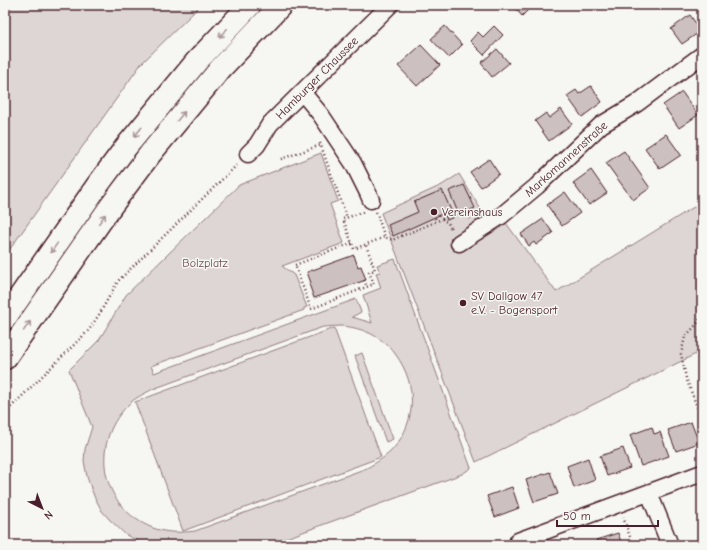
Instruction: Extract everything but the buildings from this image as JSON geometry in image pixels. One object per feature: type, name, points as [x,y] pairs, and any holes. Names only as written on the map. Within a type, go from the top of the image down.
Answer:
[{"type":"highway","points":[[5,318],[126,147],[197,61],[250,5]]},
{"type":"highway","points":[[5,358],[111,206],[150,154],[221,68],[281,5]]},
{"type":"street","name":"Hamburger Chaussee","points":[[248,154],[257,145],[270,124],[390,5]]},
{"type":"street","name":"Markomannenstraße","points":[[459,243],[501,216],[537,186],[601,125],[636,104],[702,55]]},
{"type":"street","points":[[302,92],[321,115],[353,163],[368,193],[371,206]]},
{"type":"street","points":[[518,541],[649,492],[702,474]]},
{"type":"street","points":[[649,492],[670,545]]},
{"type":"path","points":[[319,138],[347,218]]},
{"type":"path","points":[[281,159],[321,145]]},
{"type":"path","points":[[5,412],[89,330],[118,281],[248,154]]},
{"type":"path","points":[[385,237],[354,250],[343,219],[371,206],[385,237],[392,240],[446,217]]},
{"type":"path","points":[[442,219],[448,222],[459,243]]},
{"type":"path","points":[[352,243],[295,265],[311,309],[374,284],[369,272],[376,270],[366,245]]},
{"type":"path","points":[[364,280],[367,287]]},
{"type":"path","points":[[702,316],[685,337],[680,354],[686,378],[702,420]]},
{"type":"path","points":[[618,504],[633,545]]},
{"type":"green space","points":[[5,5],[201,5],[141,64],[5,256]]},
{"type":"green space","name":"Bolzplatz","points":[[321,153],[338,201],[330,204],[344,243],[282,266],[294,275],[307,307],[304,308],[304,310],[151,366],[154,373],[356,299],[361,312],[352,317],[372,323],[363,295],[381,288],[376,273],[380,272],[377,265],[395,259],[471,468],[462,474],[267,545],[146,545],[126,535],[109,519],[102,511],[94,496],[87,477],[84,461],[85,449],[92,427],[69,370],[99,340],[126,295],[239,185]],"holes":[[[323,327],[357,328],[367,332],[385,343],[396,355],[408,378],[412,402],[407,426],[402,437],[385,457],[367,468],[195,531],[174,532],[153,528],[135,519],[122,506],[112,491],[106,474],[105,456],[108,439],[115,422],[127,406],[139,396],[153,389]]]},
{"type":"green space","points":[[459,174],[488,221],[501,216],[556,292],[702,202],[702,351],[476,462],[381,213],[442,185]]},
{"type":"green space","points":[[334,328],[381,457],[183,531],[135,402]]},
{"type":"green space","points":[[362,353],[393,439],[386,442],[355,356]]},
{"type":"place","name":"Vereinshaus","points":[[434,212]]},
{"type":"place","name":"SV Dallgow 47 e.V. - Bogensport","points":[[463,303]]}]
